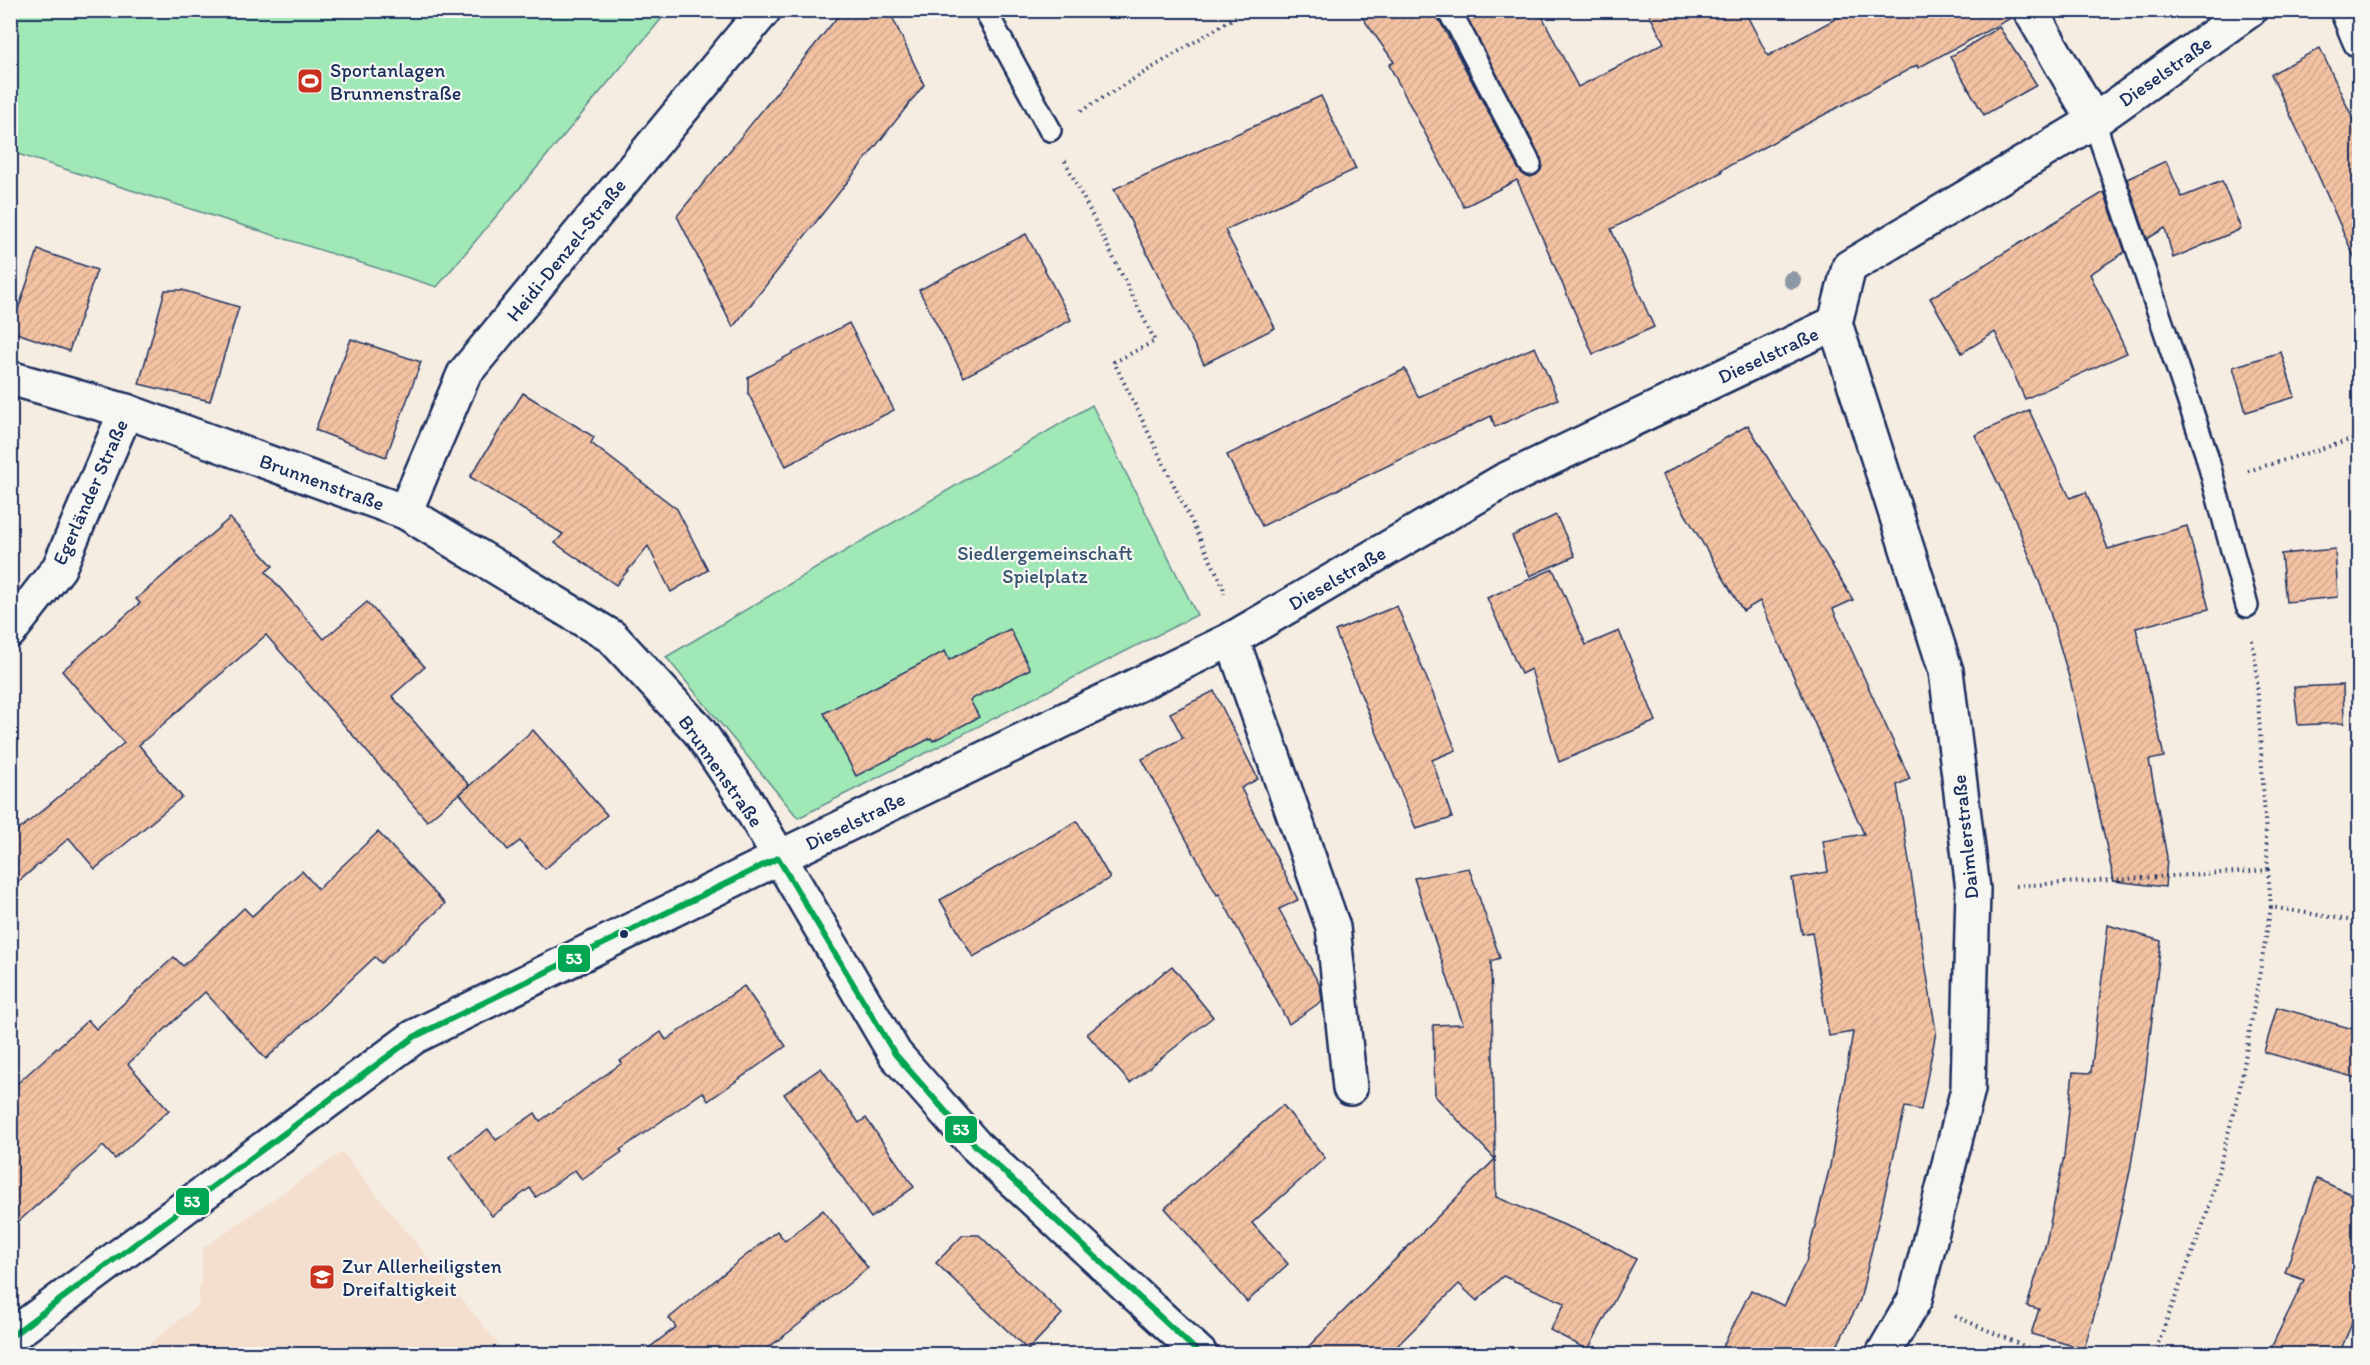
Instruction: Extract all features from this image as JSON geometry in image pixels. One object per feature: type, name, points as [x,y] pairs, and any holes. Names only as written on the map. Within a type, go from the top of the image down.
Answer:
[{"type":"street","name":"Heidi-Denzel-Straße","points":[[405,512],[464,374],[764,10]]},
{"type":"street","points":[[2030,10],[2094,121]]},
{"type":"street","name":"Dieselstraße","points":[[10,1337],[414,1037],[1232,639],[1503,481],[1835,323],[1849,267],[2094,121],[2250,10]]},
{"type":"street","points":[[2347,10],[2360,41]]},
{"type":"street","name":"Daimlerstraße","points":[[1835,323],[1946,671],[1973,889],[1968,1089],[1915,1299],[1883,1354]]},
{"type":"street","name":"Brunnenstraße","points":[[10,378],[126,411],[405,512],[612,637],[699,731],[747,802],[895,1054],[975,1145],[1195,1353]]},
{"type":"street","name":"Egerländer Straße","points":[[10,631],[59,568],[126,411]]},
{"type":"street","points":[[1232,639],[1333,927],[1350,1088]]},
{"type":"lane","points":[[985,10],[1050,130]]},
{"type":"lane","points":[[1447,10],[1458,26],[1530,164]]},
{"type":"lane","points":[[2094,121],[2206,453],[2247,606]]},
{"type":"path","points":[[1232,639],[1223,586],[1114,362],[1155,341],[1050,130],[1247,10]]},
{"type":"path","points":[[2213,481],[2360,437]]},
{"type":"path","points":[[2154,1354],[2204,1225],[2240,1088],[2271,907],[2256,664],[2247,606]]},
{"type":"path","points":[[1973,889],[2268,870]]},
{"type":"path","points":[[2271,907],[2360,922]]},
{"type":"path","points":[[1915,1299],[2042,1354]]},
{"type":"shaded area","name":"Zur Allerheiligsten Dreifaltigkeit","points":[[342,1152],[506,1354],[137,1354],[198,1305],[203,1248]]},
{"type":"green space","name":"Sportanlagen Brunnenstraße","points":[[11,10],[668,11],[437,287],[11,152]]},
{"type":"green space","name":"Siedlergemeinschaft Spielplatz","points":[[1092,405],[1197,615],[798,818],[666,657]]},
{"type":"building","points":[[843,10],[889,10],[924,85],[733,327],[677,216]]},
{"type":"building","points":[[1357,10],[1434,10],[1519,170],[1530,177],[1541,170],[1541,158],[1463,10],[1539,10],[1578,87],[1664,43],[1647,10],[1744,10],[1768,56],[1851,10],[2011,10],[2013,17],[1918,68],[1917,65],[1721,170],[1722,172],[1611,229],[1654,327],[1593,354],[1517,180],[1464,207],[1389,65],[1394,62]]},
{"type":"building","points":[[1999,27],[2037,85],[1984,115],[1950,57]]},
{"type":"building","points":[[2320,48],[2360,134],[2360,270],[2271,74]]},
{"type":"building","points":[[1321,96],[1356,169],[1225,230],[1275,328],[1204,364],[1114,189]]},
{"type":"building","points":[[2166,161],[2182,197],[2222,181],[2241,229],[2173,258],[2165,228],[2147,239],[2127,179]]},
{"type":"building","points":[[2104,192],[2125,252],[2090,274],[2127,353],[2025,399],[1995,332],[1962,353],[1930,298]]},
{"type":"building","points":[[1026,234],[1071,320],[964,377],[919,290]]},
{"type":"building","points":[[38,250],[97,270],[69,351],[11,331]]},
{"type":"building","points":[[165,290],[182,290],[239,307],[210,401],[139,384]]},
{"type":"building","points":[[849,323],[894,410],[786,466],[748,393],[748,377]]},
{"type":"building","points":[[351,339],[421,362],[386,457],[315,430]]},
{"type":"building","points":[[1535,347],[1558,399],[1495,427],[1491,416],[1262,526],[1227,455],[1405,369],[1418,397]]},
{"type":"building","points":[[2281,352],[2295,397],[2246,412],[2233,367]]},
{"type":"building","points":[[523,393],[594,437],[591,443],[677,509],[708,570],[671,592],[648,546],[616,585],[555,543],[563,534],[470,477]]},
{"type":"building","points":[[2029,410],[2070,498],[2086,492],[2108,549],[2187,526],[2209,609],[2136,628],[2164,757],[2149,760],[2167,857],[2165,887],[2114,881],[2071,684],[2047,602],[2015,519],[1975,435]]},
{"type":"building","points":[[1748,425],[1853,600],[1833,609],[1910,779],[1897,785],[1936,1032],[1921,1110],[1905,1107],[1860,1300],[1833,1354],[1719,1354],[1751,1290],[1784,1306],[1806,1262],[1830,1166],[1853,1032],[1829,1036],[1812,932],[1802,934],[1792,878],[1828,872],[1823,841],[1864,834],[1760,601],[1743,611],[1662,475]]},
{"type":"building","points":[[1556,515],[1575,556],[1530,576],[1512,536]]},
{"type":"building","points":[[230,518],[273,566],[266,572],[324,639],[367,602],[425,667],[392,696],[469,785],[427,821],[266,635],[139,745],[182,797],[95,869],[69,838],[10,889],[10,837],[124,743],[62,671],[140,603],[136,599]]},
{"type":"building","points":[[2335,549],[2338,597],[2286,602],[2281,554]]},
{"type":"building","points":[[1553,569],[1586,645],[1619,631],[1656,721],[1559,762],[1531,669],[1521,674],[1487,598]]},
{"type":"building","points":[[1397,606],[1456,750],[1432,760],[1452,818],[1416,829],[1335,631]]},
{"type":"building","points":[[1010,629],[1030,669],[970,700],[979,717],[933,741],[931,738],[856,776],[824,713],[945,651],[949,660]]},
{"type":"building","points":[[2343,685],[2344,723],[2298,725],[2294,687]]},
{"type":"building","points":[[1214,691],[1258,779],[1241,788],[1298,900],[1279,909],[1320,986],[1322,1001],[1289,1024],[1219,894],[1217,895],[1142,759],[1183,738],[1170,713]]},
{"type":"building","points":[[533,730],[607,815],[545,869],[520,841],[508,850],[460,794]]},
{"type":"building","points":[[1077,821],[1110,878],[973,957],[940,900]]},
{"type":"building","points":[[378,832],[445,904],[381,963],[375,957],[266,1059],[205,992],[128,1064],[169,1110],[115,1159],[103,1146],[10,1229],[10,1090],[88,1020],[96,1029],[174,957],[183,966],[244,908],[252,916],[302,871],[318,889]]},
{"type":"building","points":[[1469,868],[1500,958],[1491,961],[1496,1197],[1603,1241],[1636,1259],[1588,1350],[1550,1330],[1565,1303],[1503,1276],[1477,1301],[1459,1284],[1389,1354],[1301,1354],[1495,1159],[1435,1096],[1433,1025],[1463,1024],[1414,878]]},
{"type":"building","points":[[2108,925],[2161,941],[2145,1079],[2130,1171],[2110,1262],[2084,1349],[2031,1334],[2039,1309],[2027,1306],[2046,1243],[2064,1156],[2073,1072],[2091,1073]]},
{"type":"building","points":[[1172,966],[1213,1017],[1130,1083],[1087,1034]]},
{"type":"building","points":[[744,986],[786,1046],[708,1101],[703,1092],[620,1150],[622,1152],[582,1180],[575,1170],[536,1197],[530,1188],[492,1216],[449,1157],[488,1129],[496,1140],[535,1113],[540,1121],[622,1063],[620,1061],[661,1032],[666,1040]]},
{"type":"building","points":[[2277,1007],[2360,1031],[2360,1079],[2264,1052]]},
{"type":"building","points":[[821,1068],[859,1123],[866,1118],[914,1187],[871,1218],[784,1094]]},
{"type":"building","points":[[1283,1105],[1325,1158],[1252,1223],[1288,1264],[1247,1302],[1165,1208]]},
{"type":"building","points":[[2317,1179],[2360,1198],[2360,1304],[2339,1354],[2268,1354],[2304,1280],[2285,1273]]},
{"type":"building","points":[[823,1210],[868,1268],[793,1329],[760,1354],[641,1354],[676,1327],[669,1318],[739,1261],[777,1231],[785,1241]]},
{"type":"building","points":[[963,1235],[979,1235],[1062,1314],[1028,1350],[936,1263]]},
{"type":"transit line","name":"53","points":[[778,858],[895,1054],[975,1145],[1200,1354]]},
{"type":"transit line","name":"53","points":[[10,1337],[414,1037],[778,858]]},
{"type":"place","name":"Sportanlagen Brunnenstraße","points":[[310,81]]},
{"type":"place","name":"Zur Allerheiligsten Dreifaltigkeit","points":[[322,1277]]}]
